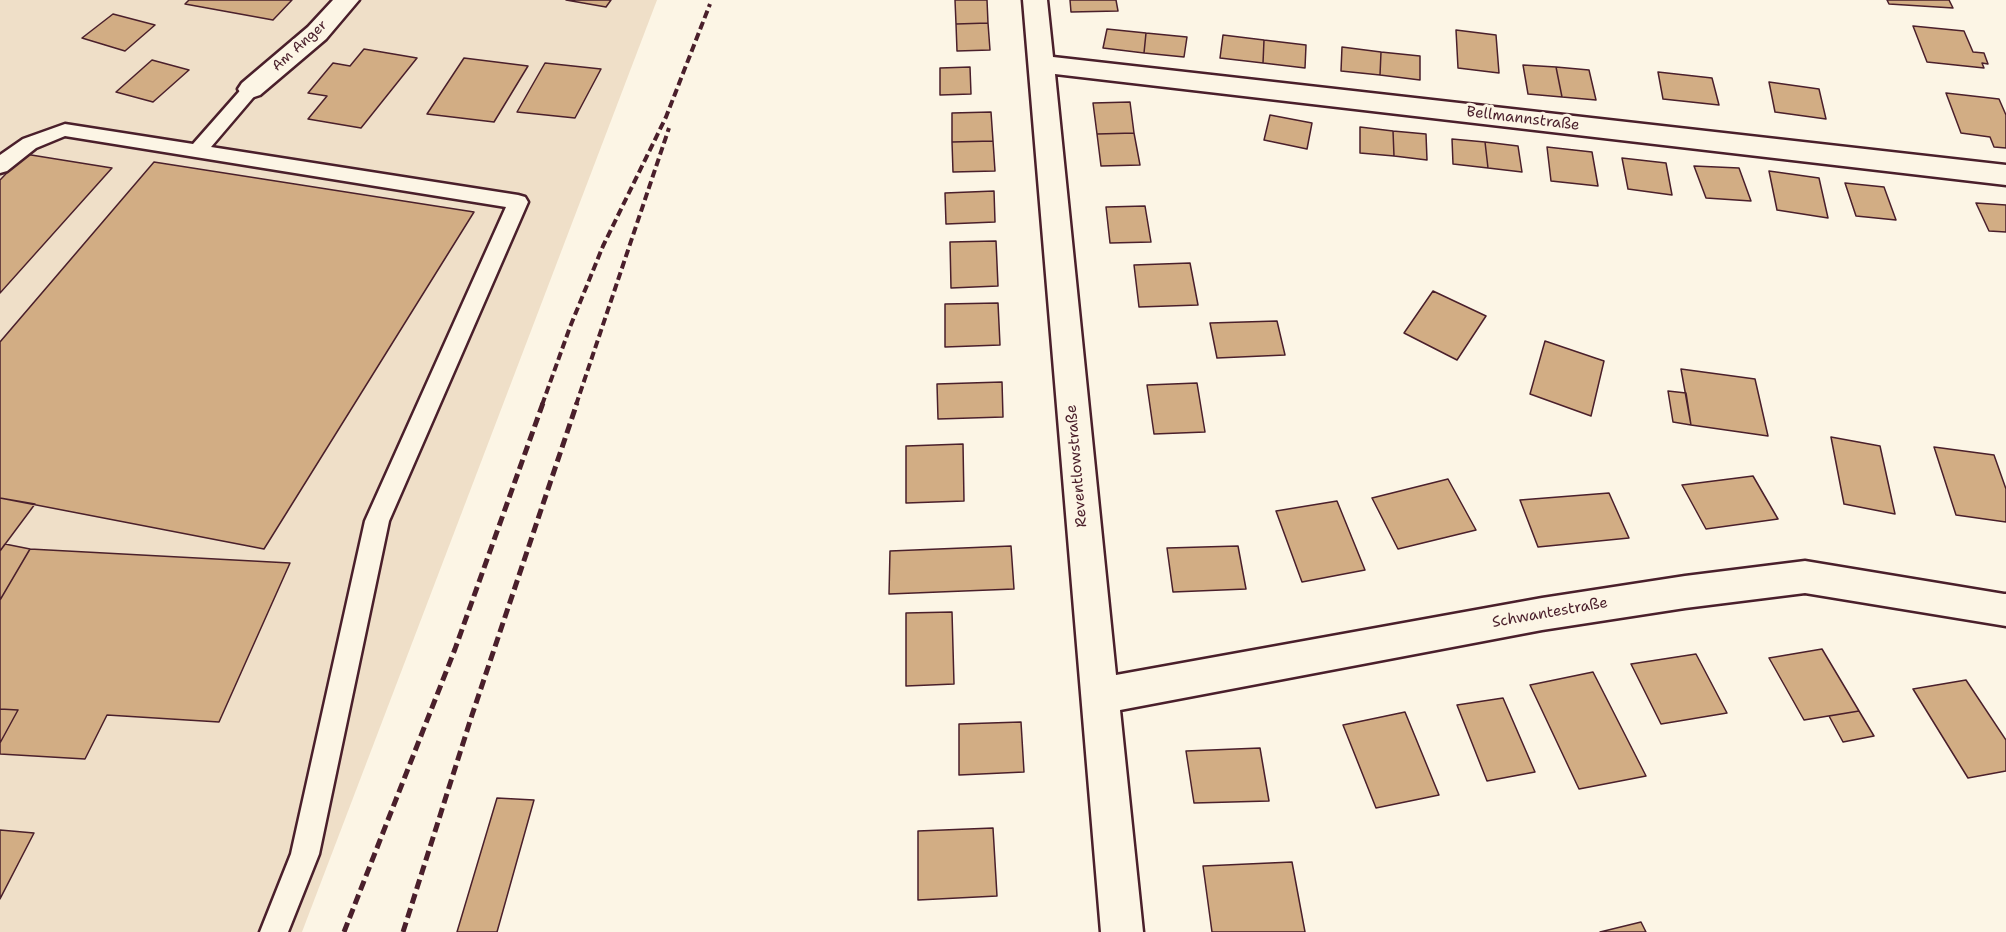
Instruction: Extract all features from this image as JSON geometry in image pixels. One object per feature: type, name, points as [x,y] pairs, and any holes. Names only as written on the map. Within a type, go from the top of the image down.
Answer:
[{"type":"street","name":"Am Anger","points":[[251,89],[317,33],[347,0]]},
{"type":"street","name":"Reventlowstraße","points":[[1035,0],[1122,932]]},
{"type":"street","name":"Bellmannstraße","points":[[1040,64],[2006,175]]},
{"type":"street","name":"Schwantestraße","points":[[1099,696],[1542,614],[1685,592],[1805,577],[2004,610]]},
{"type":"lane","points":[[197,151],[251,89]]},
{"type":"lane","points":[[0,166],[16,149],[40,137],[65,130],[518,202],[377,521],[305,854],[273,932]]},
{"type":"shaded area","points":[[0,0],[657,0],[302,932],[0,932]]},
{"type":"building","points":[[189,0],[292,0],[273,20],[185,4]]},
{"type":"building","points":[[566,0],[611,0],[606,7]]},
{"type":"building","points":[[955,0],[987,0],[988,23],[956,24]]},
{"type":"building","points":[[1070,0],[1116,0],[1118,11],[1071,12]]},
{"type":"building","points":[[1887,0],[1949,0],[1953,8],[1889,4]]},
{"type":"building","points":[[113,14],[155,25],[125,51],[82,38]]},
{"type":"building","points":[[988,23],[990,50],[957,51],[956,24]]},
{"type":"building","points":[[1913,26],[1964,31],[1973,52],[1984,53],[1988,64],[1982,63],[1984,68],[1927,62]]},
{"type":"building","points":[[1107,29],[1146,33],[1144,53],[1103,48]]},
{"type":"building","points":[[1456,30],[1496,35],[1499,73],[1458,68]]},
{"type":"building","points":[[1146,33],[1187,37],[1184,57],[1144,53]]},
{"type":"building","points":[[1223,35],[1264,40],[1263,63],[1220,58]]},
{"type":"building","points":[[1264,40],[1306,45],[1305,68],[1263,63]]},
{"type":"building","points":[[1342,47],[1381,52],[1380,75],[1341,71]]},
{"type":"building","points":[[364,49],[417,58],[361,128],[308,119],[327,96],[308,93],[333,63],[350,66]]},
{"type":"building","points":[[1381,52],[1420,56],[1420,80],[1380,75]]},
{"type":"building","points":[[464,58],[528,66],[494,122],[427,114]]},
{"type":"building","points":[[152,60],[189,70],[153,102],[116,92]]},
{"type":"building","points":[[545,63],[601,69],[575,118],[517,112]]},
{"type":"building","points":[[1523,65],[1556,67],[1562,97],[1528,94]]},
{"type":"building","points":[[970,67],[971,94],[940,95],[940,68]]},
{"type":"building","points":[[1556,67],[1589,70],[1596,100],[1562,97]]},
{"type":"building","points":[[1658,72],[1712,78],[1719,105],[1663,99]]},
{"type":"building","points":[[1769,82],[1819,89],[1826,119],[1775,112]]},
{"type":"building","points":[[1946,93],[1999,99],[2006,115],[2006,148],[1994,147],[1990,137],[1961,133]]},
{"type":"building","points":[[1130,102],[1134,133],[1097,134],[1093,103]]},
{"type":"building","points":[[991,112],[993,141],[952,142],[952,113]]},
{"type":"building","points":[[1270,115],[1312,123],[1307,149],[1264,140]]},
{"type":"building","points":[[1360,127],[1393,131],[1394,156],[1360,153]]},
{"type":"building","points":[[1393,131],[1426,134],[1427,160],[1394,156]]},
{"type":"building","points":[[1134,133],[1140,165],[1101,166],[1097,134]]},
{"type":"building","points":[[1452,139],[1485,142],[1488,168],[1453,164]]},
{"type":"building","points":[[993,141],[995,171],[953,172],[952,142]]},
{"type":"building","points":[[1485,142],[1518,146],[1522,172],[1488,168]]},
{"type":"building","points":[[1547,147],[1592,152],[1598,186],[1551,181]]},
{"type":"building","points":[[25,154],[112,168],[0,293],[0,180]]},
{"type":"building","points":[[1622,158],[1666,163],[1672,195],[1628,189]]},
{"type":"building","points":[[154,162],[474,212],[264,549],[0,498],[0,342]]},
{"type":"building","points":[[1694,166],[1739,168],[1751,201],[1706,198]]},
{"type":"building","points":[[1769,171],[1819,178],[1828,218],[1777,210]]},
{"type":"building","points":[[1845,183],[1884,187],[1896,220],[1856,216]]},
{"type":"building","points":[[994,191],[995,222],[946,224],[945,193]]},
{"type":"building","points":[[1976,203],[2006,205],[2006,232],[1989,231]]},
{"type":"building","points":[[1145,206],[1151,242],[1110,243],[1106,207]]},
{"type":"building","points":[[996,241],[998,286],[951,288],[950,242]]},
{"type":"building","points":[[1190,263],[1198,305],[1139,307],[1134,265]]},
{"type":"building","points":[[1433,291],[1486,316],[1457,360],[1404,333]]},
{"type":"building","points":[[998,303],[1000,345],[945,347],[945,304]]},
{"type":"building","points":[[1277,321],[1285,355],[1217,358],[1210,323]]},
{"type":"building","points":[[1545,341],[1604,361],[1591,416],[1530,394]]},
{"type":"building","points":[[1681,369],[1755,379],[1768,436],[1691,425]]},
{"type":"building","points":[[1002,382],[1003,417],[938,419],[937,384]]},
{"type":"building","points":[[1197,383],[1205,432],[1154,434],[1147,385]]},
{"type":"building","points":[[1668,391],[1686,393],[1691,425],[1673,422]]},
{"type":"building","points":[[1831,437],[1880,446],[1895,514],[1844,504]]},
{"type":"building","points":[[963,444],[964,501],[906,503],[906,446]]},
{"type":"building","points":[[1934,447],[1994,455],[2006,489],[2006,522],[1956,515]]},
{"type":"building","points":[[1753,476],[1778,519],[1706,529],[1682,485]]},
{"type":"building","points":[[1448,479],[1476,530],[1398,549],[1372,498]]},
{"type":"building","points":[[1609,493],[1629,538],[1538,547],[1520,500]]},
{"type":"building","points":[[0,498],[35,504],[0,551]]},
{"type":"building","points":[[1337,501],[1365,570],[1302,582],[1276,511]]},
{"type":"building","points":[[5,544],[30,549],[0,600],[0,551]]},
{"type":"building","points":[[1011,546],[1014,589],[889,594],[890,551]]},
{"type":"building","points":[[1238,546],[1246,589],[1173,592],[1167,548]]},
{"type":"building","points":[[30,549],[290,563],[219,722],[107,715],[85,759],[0,754],[0,743],[18,710],[0,709],[0,600]]},
{"type":"building","points":[[952,612],[954,684],[906,686],[906,613]]},
{"type":"building","points":[[1822,649],[1859,711],[1804,720],[1769,658]]},
{"type":"building","points":[[1696,654],[1727,713],[1661,724],[1631,664]]},
{"type":"building","points":[[1593,672],[1646,776],[1579,789],[1530,685]]},
{"type":"building","points":[[1966,680],[2006,740],[2006,771],[1968,778],[1913,689]]},
{"type":"building","points":[[1503,698],[1535,772],[1487,781],[1457,705]]},
{"type":"building","points":[[0,709],[18,710],[0,743]]},
{"type":"building","points":[[1859,711],[1874,736],[1843,742],[1829,716]]},
{"type":"building","points":[[1405,712],[1439,795],[1376,808],[1343,725]]},
{"type":"building","points":[[1021,722],[1024,772],[959,775],[959,724]]},
{"type":"building","points":[[1260,748],[1269,801],[1194,803],[1186,751]]},
{"type":"building","points":[[497,798],[534,800],[497,932],[457,932]]},
{"type":"building","points":[[993,828],[997,896],[918,900],[918,831]]},
{"type":"building","points":[[0,830],[34,833],[0,899]]},
{"type":"building","points":[[1292,862],[1305,932],[1212,932],[1203,866]]},
{"type":"building","points":[[1641,922],[1646,932],[1600,932]]},
{"type":"railway","points":[[542,405],[603,246],[666,117],[710,4]]},
{"type":"railway","points":[[576,405],[669,128]]},
{"type":"railway","points":[[344,932],[455,649],[543,403]]},
{"type":"railway","points":[[403,932],[472,715],[577,403]]}]
